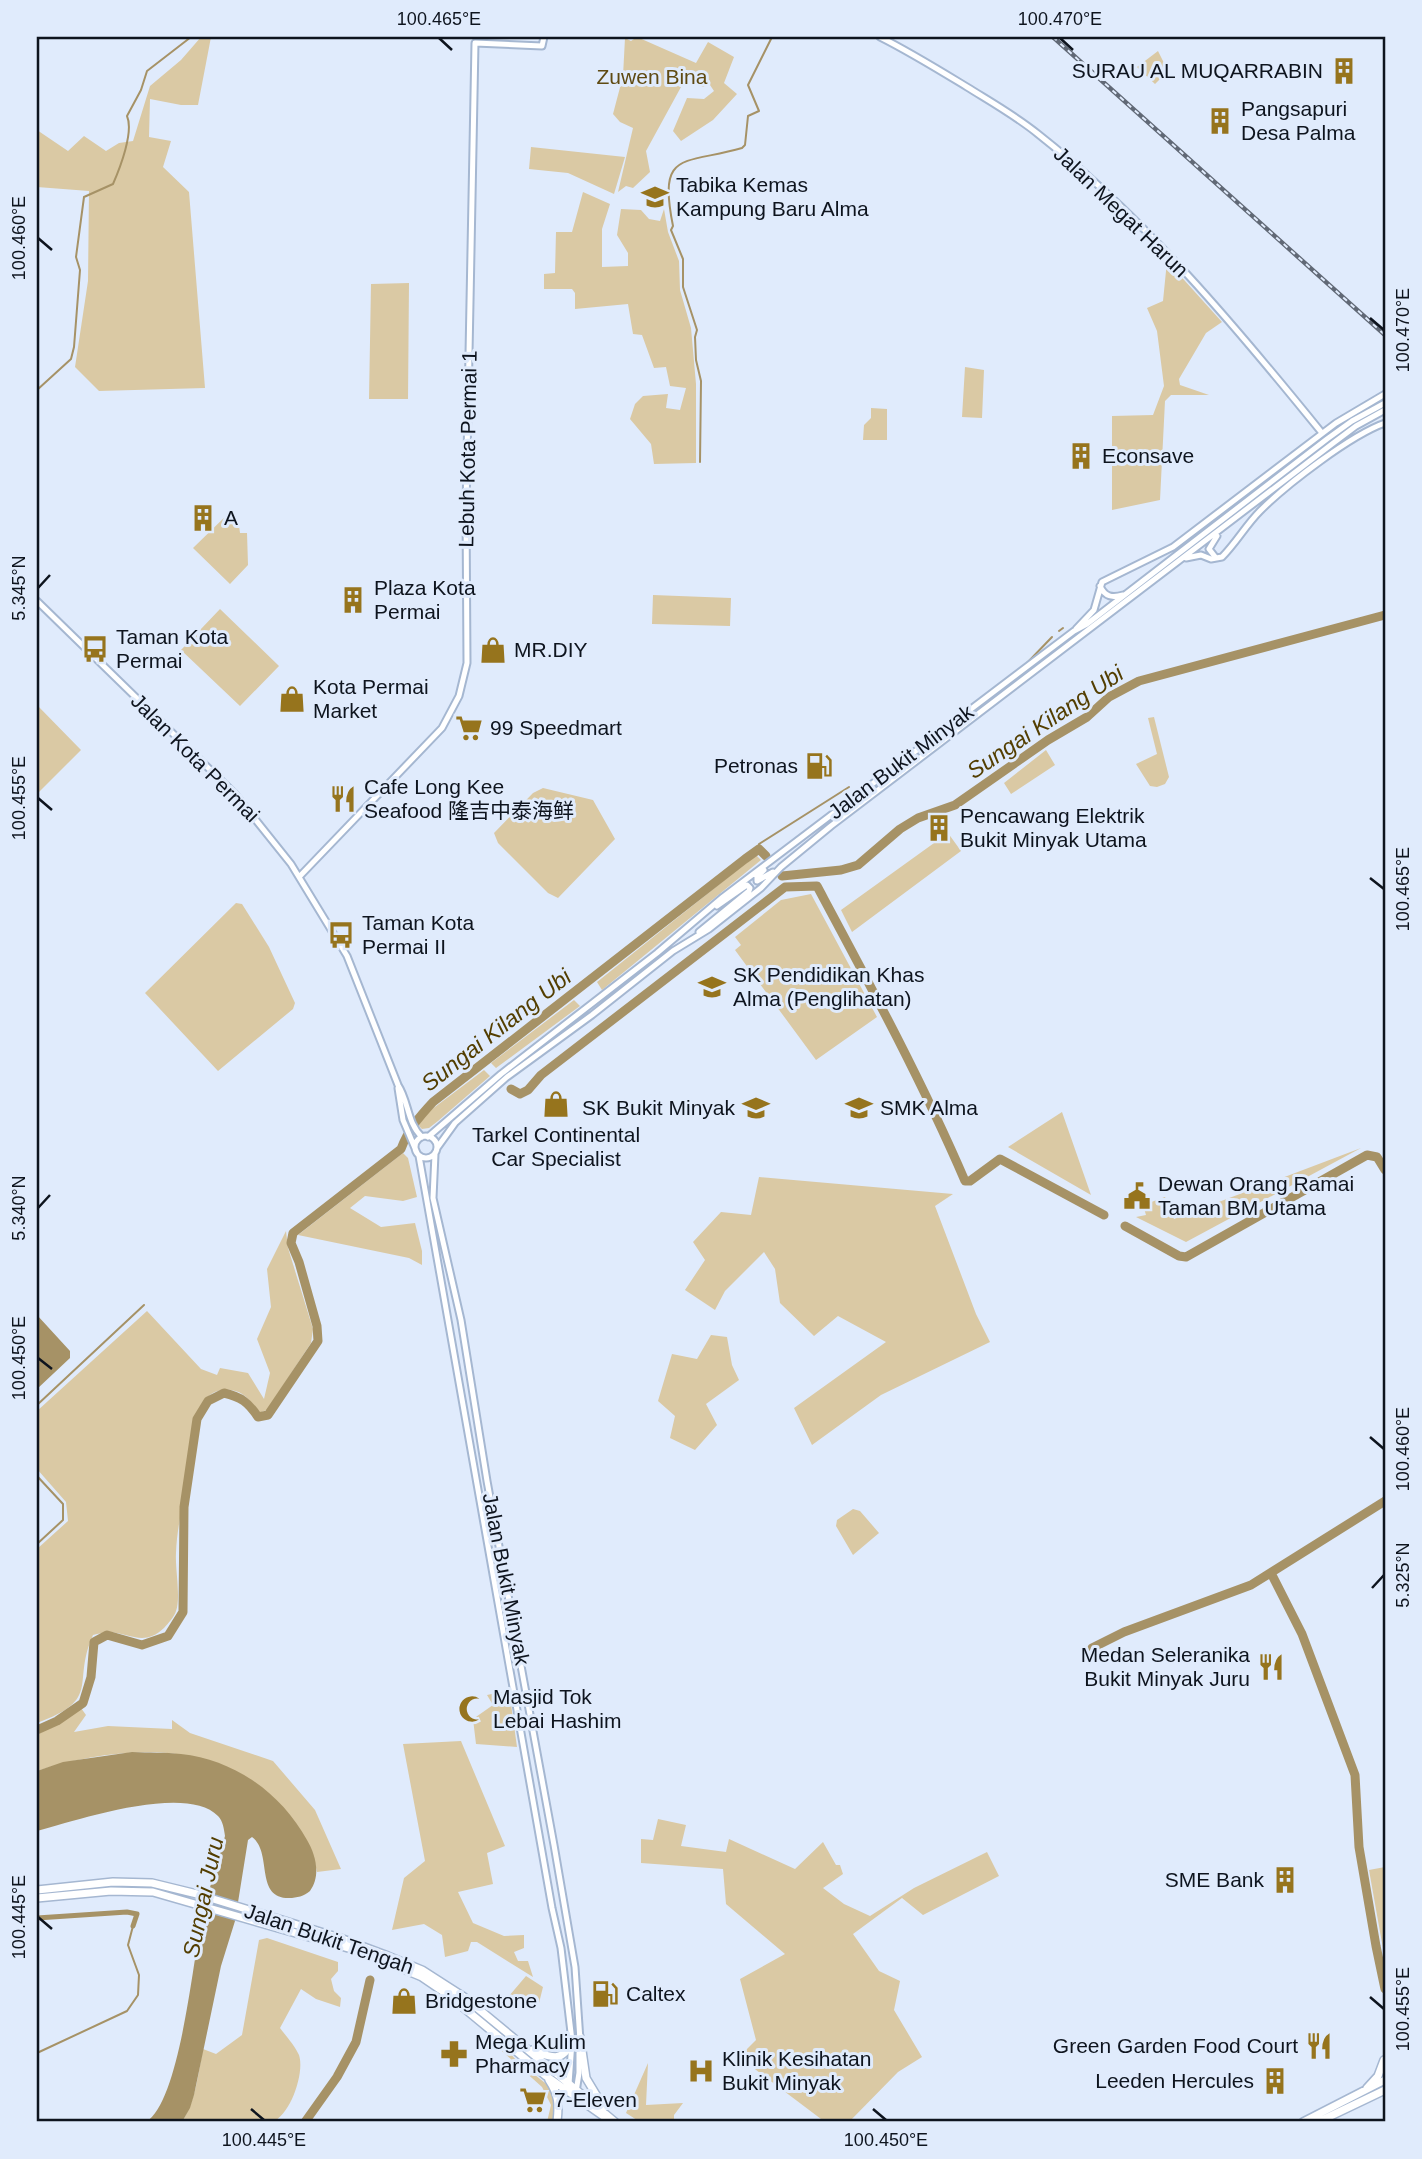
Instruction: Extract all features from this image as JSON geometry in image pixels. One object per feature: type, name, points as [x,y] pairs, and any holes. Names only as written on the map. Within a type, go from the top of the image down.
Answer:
[{"type":"highway","name":"Jalan Bukit Tengah","points":[[37,1890],[133,1881],[152,1883],[197,1894],[244,1914],[362,1952],[422,1977],[460,2003],[546,2076],[615,2122]]},
{"type":"highway","name":"Jalan Bukit Tengah","points":[[37,1898],[133,1890],[153,1892],[340,1938],[422,1970],[464,1997],[569,2082],[573,2092]]},
{"type":"highway","points":[[525,2047],[559,2057],[565,2054],[576,2039]]},
{"type":"highway","points":[[576,2039],[586,2078],[615,2122]]},
{"type":"highway","points":[[1367,2094],[1384,2060]]},
{"type":"highway","points":[[546,2076],[559,2099],[557,2122]]},
{"type":"highway","points":[[1318,2122],[1367,2094],[1385,2080]]},
{"type":"highway","points":[[1303,2122],[1367,2094],[1385,2090]]},
{"type":"highway","points":[[1367,2094],[1385,2098]]},
{"type":"main road","name":"Lebuh Kota Permai 1","points":[[300,876],[442,728],[459,696],[467,663],[466,509],[475,43],[542,46],[544,37]]},
{"type":"main road","name":"Jalan Megat Harun","points":[[880,37],[1020,120],[1139,223],[1229,322],[1322,433]]},
{"type":"main road","points":[[1074,631],[1094,610],[1101,586],[1107,578],[1179,543],[1322,433],[1353,411],[1385,394]]},
{"type":"main road","name":"Jalan Bukit Minyak","points":[[573,2092],[576,2039],[575,1967],[505,1568],[487,1481],[461,1320],[433,1198],[436,1151],[454,1123],[507,1077],[694,937],[709,929],[761,888],[781,867],[831,826],[1183,559],[1335,433],[1385,403]]},
{"type":"main road","name":"Jalan Bukit Minyak","points":[[425,1137],[775,858],[1016,678],[1074,631],[1356,426],[1385,410]]},
{"type":"main road","points":[[1217,559],[1228,551],[1260,510],[1357,437],[1385,423]]},
{"type":"main road","points":[[1217,559],[1209,550],[1221,525]]},
{"type":"main road","points":[[1183,559],[1201,555],[1217,559]]},
{"type":"main road","points":[[1101,586],[1104,594],[1108,596],[1126,593]]},
{"type":"main road","name":"Jalan Kota Permai","points":[[37,601],[235,794],[300,876],[347,956],[404,1095],[406,1118],[418,1154]]},
{"type":"main road","points":[[775,858],[757,879],[759,881],[781,867]]},
{"type":"main road","points":[[694,937],[750,888],[747,885],[700,917]]},
{"type":"main road","name":"Jalan Kota Permai","points":[[406,1118],[416,1132],[425,1137]]},
{"type":"main road","points":[[425,1137],[435,1140],[436,1151],[427,1158],[418,1154],[416,1144],[425,1137]]},
{"type":"main road","name":"Jalan Bukit Minyak","points":[[418,1154],[576,2039],[569,2082]]},
{"type":"main road","points":[[531,1781],[534,1783],[541,1778]]},
{"type":"main road","points":[[533,1795],[537,1790],[544,1792]]},
{"type":"green space","points":[[201,37],[211,37],[198,105],[181,105],[150,99],[149,137],[171,141],[163,167],[189,192],[205,388],[99,391],[75,367],[88,281],[89,191],[37,187],[37,130],[68,151],[84,136],[106,151],[119,143],[133,141],[150,86],[181,60]]},
{"type":"green space","name":"Zuwen Bina","points":[[637,37],[696,63],[708,42],[734,57],[724,83],[737,94],[713,120],[681,141],[673,131],[687,98],[704,99],[714,91],[710,85],[702,87],[692,79],[681,87],[646,151],[650,172],[633,188],[626,186],[618,192],[633,128],[620,122],[613,114],[623,76],[625,38],[631,41]]},
{"type":"green space","points":[[1158,51],[1168,71],[1155,84],[1137,67]]},
{"type":"green space","points":[[531,147],[625,157],[614,194],[568,173],[529,169]]},
{"type":"green space","points":[[583,192],[610,204],[602,229],[602,267],[628,266],[628,253],[617,235],[621,209],[641,210],[649,219],[660,221],[664,209],[668,232],[679,261],[680,290],[691,328],[696,384],[696,463],[654,464],[651,444],[630,419],[635,404],[643,396],[668,394],[666,408],[680,410],[686,388],[670,386],[666,367],[654,368],[642,335],[633,334],[628,304],[575,309],[575,293],[572,289],[544,289],[544,274],[555,273],[556,232],[572,232]]},
{"type":"green space","points":[[1167,261],[1222,322],[1206,333],[1179,379],[1180,385],[1209,395],[1171,395],[1165,401],[1160,500],[1112,510],[1112,416],[1153,415],[1164,386],[1157,331],[1147,308],[1163,301]]},
{"type":"green space","points":[[409,283],[408,399],[369,399],[371,284]]},
{"type":"green space","points":[[965,367],[984,370],[982,418],[962,417]]},
{"type":"green space","points":[[871,408],[887,409],[887,440],[863,440],[864,425],[871,418]]},
{"type":"green space","points":[[231,511],[238,518],[240,533],[247,533],[248,565],[230,584],[193,548]]},
{"type":"green space","points":[[653,595],[731,598],[730,626],[652,624]]},
{"type":"green space","points":[[220,609],[279,666],[240,706],[181,650]]},
{"type":"green space","points":[[37,705],[81,750],[37,794]]},
{"type":"green space","points":[[1154,717],[1169,777],[1165,784],[1157,787],[1150,786],[1136,764],[1157,754],[1148,718]]},
{"type":"green space","points":[[1046,750],[1055,765],[1011,794],[1004,783]]},
{"type":"green space","points":[[543,788],[593,800],[615,839],[558,898],[548,893],[498,843],[494,833],[533,793]]},
{"type":"green space","points":[[948,833],[961,851],[852,932],[841,910]]},
{"type":"green space","points":[[756,855],[761,860],[602,990],[597,982]]},
{"type":"green space","points":[[811,894],[877,1017],[816,1060],[735,950],[741,945],[735,937],[781,900]]},
{"type":"green space","points":[[236,903],[242,904],[269,947],[295,1003],[293,1009],[218,1071],[145,993]]},
{"type":"green space","points":[[574,1000],[580,1006],[496,1068],[491,1063]]},
{"type":"green space","points":[[484,1070],[490,1076],[438,1121],[429,1128],[422,1129],[419,1126],[423,1116]]},
{"type":"green space","points":[[1062,1112],[1091,1195],[1008,1147]]},
{"type":"green space","points":[[1361,1148],[1186,1242],[1136,1217],[1146,1215],[1143,1205],[1165,1197],[1174,1219]]},
{"type":"green space","points":[[403,1153],[408,1158],[417,1197],[403,1201],[365,1196],[350,1208],[381,1227],[415,1223],[422,1251],[422,1265],[409,1258],[298,1235]]},
{"type":"green space","points":[[759,1177],[953,1194],[935,1206],[976,1314],[990,1342],[881,1395],[812,1445],[794,1408],[886,1342],[838,1316],[814,1336],[780,1303],[775,1269],[764,1252],[725,1291],[715,1310],[685,1290],[705,1260],[693,1242],[721,1212],[751,1215]]},
{"type":"green space","points":[[286,1231],[288,1248],[313,1329],[311,1343],[267,1410],[259,1413],[244,1395],[231,1390],[218,1391],[208,1397],[201,1406],[196,1418],[178,1532],[178,1598],[175,1613],[164,1628],[150,1637],[137,1638],[109,1632],[93,1635],[78,1698],[57,1714],[37,1723],[37,1549],[68,1521],[66,1502],[37,1469],[37,1411],[147,1311],[201,1369],[217,1375],[220,1368],[248,1373],[264,1399],[270,1373],[257,1339],[271,1307],[267,1269]]},
{"type":"green space","points":[[711,1335],[727,1337],[732,1365],[739,1380],[706,1404],[717,1425],[695,1450],[670,1438],[675,1416],[658,1401],[672,1354],[697,1359]]},
{"type":"green space","points":[[853,1509],[860,1511],[879,1533],[853,1555],[836,1526],[837,1520]]},
{"type":"green space","points":[[501,1692],[511,1704],[517,1747],[476,1744],[473,1719],[493,1705],[487,1695]]},
{"type":"green space","points":[[81,1708],[86,1715],[74,1732],[108,1726],[172,1729],[172,1720],[190,1733],[273,1761],[315,1810],[341,1869],[317,1872],[304,1837],[282,1807],[257,1784],[229,1768],[199,1758],[167,1753],[134,1753],[68,1762],[37,1771],[37,1735]]},
{"type":"green space","points":[[461,1741],[505,1846],[487,1853],[493,1884],[458,1892],[473,1923],[504,1936],[524,1935],[524,1948],[514,1952],[518,1961],[528,1961],[533,1977],[477,1942],[471,1942],[468,1951],[445,1957],[442,1935],[424,1924],[392,1930],[404,1878],[425,1861],[403,1744]]},
{"type":"green space","points":[[658,1819],[686,1825],[681,1846],[726,1852],[729,1839],[795,1869],[823,1842],[836,1865],[840,1865],[843,1874],[823,1888],[844,1904],[870,1916],[914,1888],[987,1852],[999,1876],[923,1915],[902,1898],[853,1934],[879,1971],[900,1981],[894,2010],[922,2057],[898,2072],[849,2122],[825,2122],[739,2057],[756,2040],[740,1979],[785,1954],[726,1904],[723,1869],[641,1863],[641,1839],[653,1840]]},
{"type":"green space","points":[[1385,1867],[1385,1960],[1369,1870]]},
{"type":"green space","points":[[267,1938],[338,1962],[338,1971],[331,1979],[334,1991],[341,1998],[340,2007],[316,1999],[301,1989],[280,2028],[299,2055],[300,2072],[290,2103],[279,2118],[272,2122],[182,2122],[193,2096],[203,2049],[216,2054],[242,2035],[259,1940]]},
{"type":"green space","points":[[526,1976],[543,1987],[539,2003],[509,1996]]},
{"type":"green space","points":[[487,2034],[554,2090],[553,2122],[547,2122],[551,2105],[542,2087],[485,2036]]},
{"type":"green space","points":[[648,2063],[646,2105],[683,2103],[674,2115],[674,2122],[640,2122],[626,2113]]},
{"type":"shaded area","points":[[37,1315],[70,1351],[70,1358],[37,1389]]},
{"type":"shaded area","points":[[132,1752],[175,1753],[201,1757],[238,1771],[270,1794],[284,1808],[310,1846],[316,1866],[310,1891],[295,1898],[278,1896],[271,1891],[267,1883],[258,1844],[252,1837],[248,1840],[235,1921],[221,1966],[194,2095],[182,2122],[146,2122],[157,2110],[175,2063],[202,1917],[225,1836],[221,1820],[203,1807],[182,1803],[157,1804],[103,1813],[37,1831],[37,1771],[63,1762]]},
{"type":"waterway","points":[[37,390],[71,359],[74,347],[80,270],[76,257],[84,197],[113,184],[129,131],[127,116],[141,90],[147,71],[191,37]]},
{"type":"waterway","points":[[700,462],[701,381],[696,360],[697,330],[683,287],[683,259],[671,230],[673,226],[669,184],[672,172],[679,165],[745,145],[748,116],[759,111],[748,85],[772,37]]},
{"type":"waterway","name":"Sungai Kilang Ubi","points":[[782,876],[841,870],[858,865],[900,829],[918,818],[955,805],[1048,740],[1087,717],[1109,697],[1139,681],[1385,615]]},
{"type":"waterway","points":[[1059,631],[1063,628]]},
{"type":"waterway","points":[[1027,663],[1052,637]]},
{"type":"waterway","points":[[1003,682],[1018,670]]},
{"type":"waterway","points":[[759,849],[759,844],[849,787]]},
{"type":"waterway","name":"Sungai Kilang Ubi","points":[[37,1730],[57,1721],[83,1703],[91,1677],[94,1642],[107,1635],[142,1645],[168,1636],[183,1612],[184,1507],[197,1419],[208,1401],[224,1393],[244,1401],[258,1417],[268,1415],[318,1341],[317,1326],[291,1243],[293,1233],[401,1149],[414,1124],[433,1102],[745,859],[759,849],[766,856]]},
{"type":"waterway","points":[[511,1089],[520,1094],[528,1090],[541,1075],[785,887],[817,886],[913,1068],[965,1181],[970,1181],[1000,1159],[1104,1215]]},
{"type":"waterway","points":[[1125,1226],[1179,1256],[1186,1257],[1367,1155],[1377,1157],[1385,1170]]},
{"type":"waterway","points":[[37,1405],[144,1305]]},
{"type":"waterway","points":[[37,1476],[63,1504],[63,1520],[37,1544]]},
{"type":"waterway","points":[[1092,1648],[1124,1632],[1251,1585],[1385,1501]]},
{"type":"waterway","points":[[1271,1573],[1302,1634],[1355,1775],[1359,1847],[1385,1989]]},
{"type":"waterway","points":[[37,1918],[127,1912],[137,1914],[133,1926]]},
{"type":"waterway","points":[[37,2053],[127,2011],[138,1995],[139,1975],[128,1945],[133,1926]]},
{"type":"waterway","points":[[305,2122],[337,2077],[356,2042],[370,1980]]},
{"type":"railway","points":[[1053,37],[1385,335]]},
{"type":"place","name":"SURAU AL MUQARRABIN","points":[[1344,71]]},
{"type":"place","name":"Pangsapuri Desa Palma","points":[[1220,121]]},
{"type":"place","name":"Tabika Kemas Kampung Baru Alma","points":[[655,197]]},
{"type":"place","name":"Econsave","points":[[1081,456]]},
{"type":"place","name":"A","points":[[203,518]]},
{"type":"place","name":"Plaza Kota Permai","points":[[353,600]]},
{"type":"place","name":"Taman Kota Permai","points":[[95,649]]},
{"type":"place","name":"MR.DIY","points":[[493,650]]},
{"type":"place","name":"Kota Permai Market","points":[[292,699]]},
{"type":"place","name":"99 Speedmart","points":[[469,728]]},
{"type":"place","name":"Petronas","points":[[819,766]]},
{"type":"place","name":"Cafe Long Kee Seafood 隆吉中泰海鲜","points":[[343,799]]},
{"type":"place","name":"Pencawang Elektrik Bukit Minyak Utama","points":[[939,828]]},
{"type":"place","name":"Taman Kota Permai II","points":[[341,935]]},
{"type":"place","name":"SK Pendidikan Khas Alma (Penglihatan)","points":[[712,987]]},
{"type":"place","name":"Tarkel Continental Car Specialist","points":[[556,1104]]},
{"type":"place","name":"SK Bukit Minyak","points":[[756,1108]]},
{"type":"place","name":"SMK Alma","points":[[859,1108]]},
{"type":"place","name":"Dewan Orang Ramai Taman BM Utama","points":[[1137,1196]]},
{"type":"place","name":"Medan Seleranika Bukit Minyak Juru","points":[[1271,1667]]},
{"type":"place","name":"Masjid Tok Lebai Hashim","points":[[472,1709]]},
{"type":"place","name":"SME Bank","points":[[1285,1880]]},
{"type":"place","name":"Caltex","points":[[605,1994]]},
{"type":"place","name":"Bridgestone","points":[[404,2001]]},
{"type":"place","name":"Green Garden Food Court","points":[[1319,2046]]},
{"type":"place","name":"Mega Kulim Pharmacy","points":[[454,2054]]},
{"type":"place","name":"Klinik Kesihatan Bukit Minyak","points":[[701,2071]]},
{"type":"place","name":"Leeden Hercules","points":[[1275,2081]]},
{"type":"place","name":"7-Eleven","points":[[533,2100]]},
{"type":"water label","name":"Sungai Juru","points":[[203,1897]]}]
